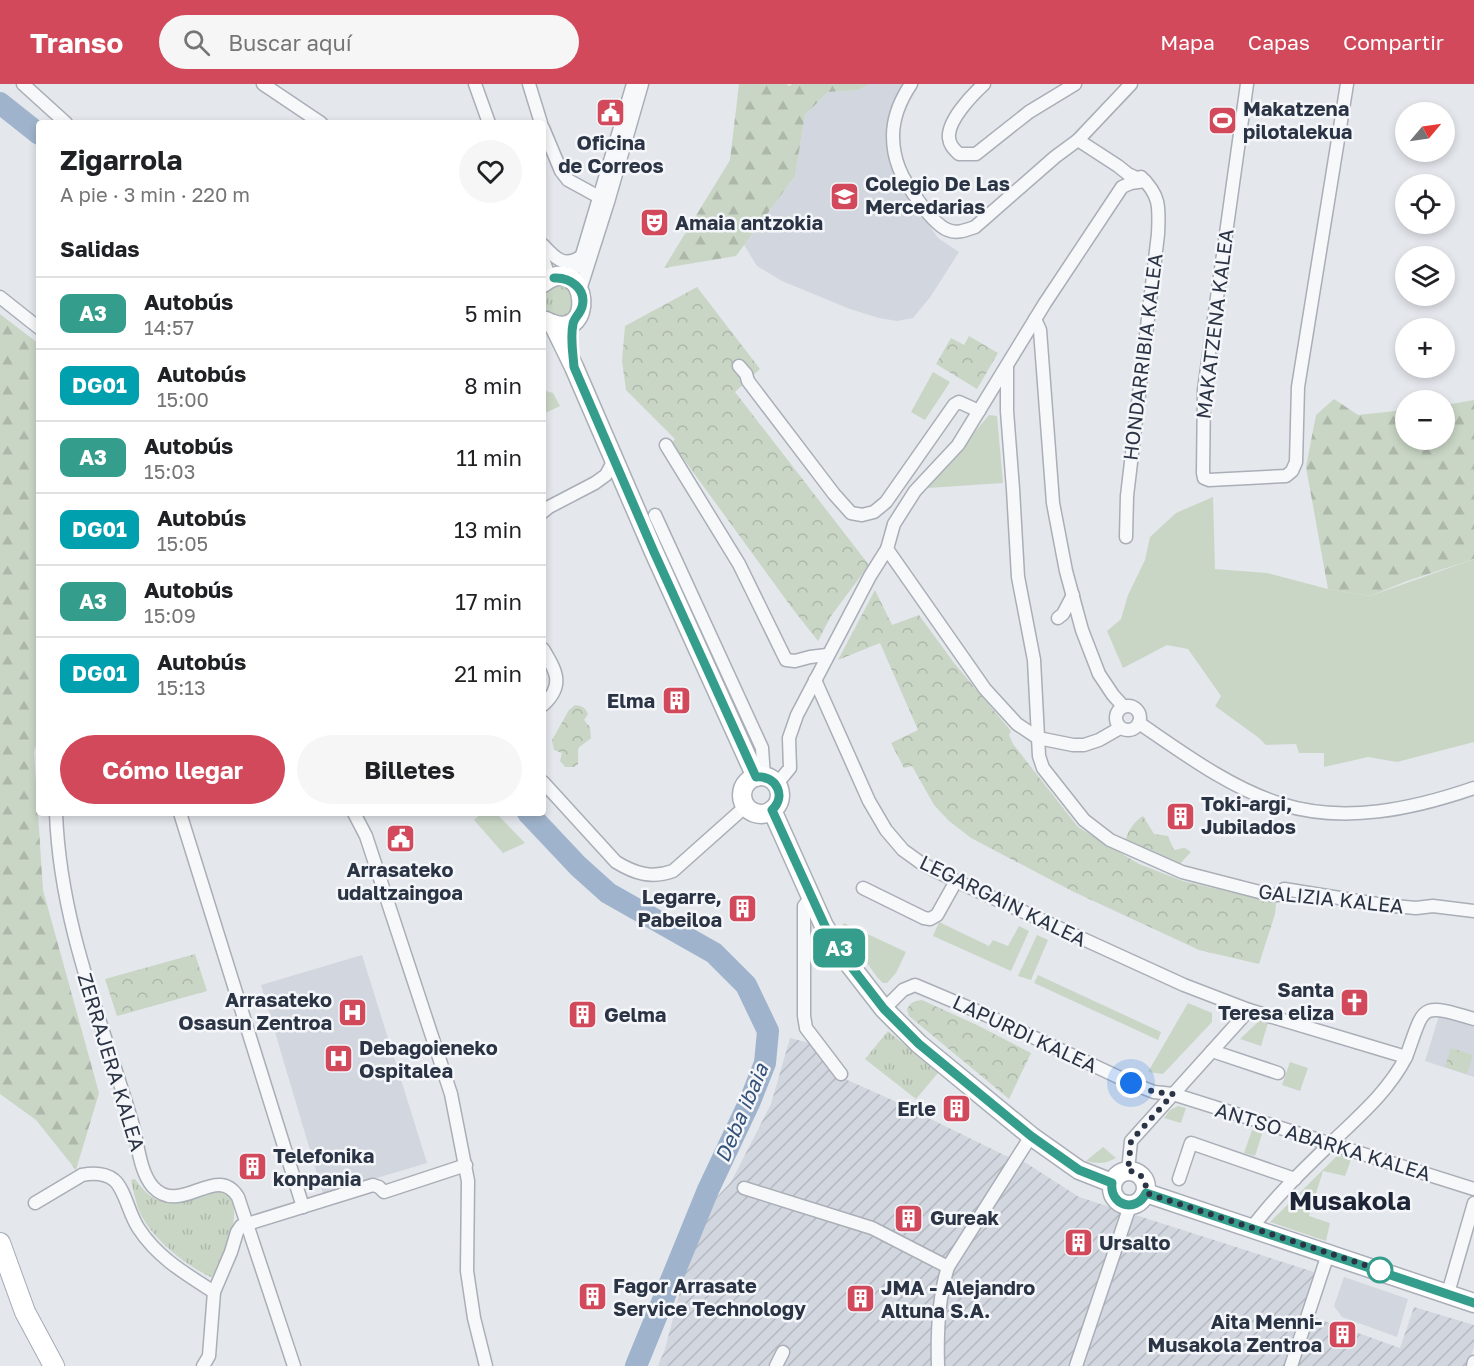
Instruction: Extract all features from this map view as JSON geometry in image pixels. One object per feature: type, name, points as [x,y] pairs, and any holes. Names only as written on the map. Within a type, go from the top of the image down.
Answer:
[{"type":"main road","points":[[0,1243],[25,1312],[54,1366]]},
{"type":"street","points":[[23,84],[63,120]]},
{"type":"street","points":[[263,84],[317,120]]},
{"type":"street","points":[[476,84],[488,120]]},
{"type":"street","points":[[529,84],[540,120]]},
{"type":"street","points":[[553,280],[579,264],[633,84]]},
{"type":"street","points":[[580,290],[642,84]]},
{"type":"street","points":[[911,84],[894,120],[894,153],[908,185],[939,225],[949,231],[962,232],[975,227],[1054,157],[1078,140],[1131,84]]},
{"type":"street","points":[[984,84],[962,108],[951,127],[949,137],[952,147],[959,154],[976,154],[1029,112],[1075,84]]},
{"type":"street","name":"MAKATZENA KALEA","points":[[1247,84],[1204,390],[1203,473],[1204,478],[1209,480],[1286,476],[1292,471],[1296,462],[1298,387],[1347,84]]},
{"type":"street","points":[[546,135],[561,171],[568,180],[598,196]]},
{"type":"street","points":[[1078,140],[1118,166],[1129,168],[1145,181]]},
{"type":"street","points":[[1118,166],[1122,177],[1122,187]]},
{"type":"street","points":[[548,322],[574,367],[614,460],[766,780],[779,790],[779,801],[772,810],[761,814],[746,806],[743,801],[744,789],[751,780],[766,780],[790,768],[789,738],[796,715],[870,576],[887,549],[894,524],[915,491],[958,445],[1035,319],[1122,187],[1145,181]]},
{"type":"street","name":"HONDARRIBIA KALEA","points":[[1126,537],[1126,496],[1158,234],[1158,201],[1154,190],[1145,181]]},
{"type":"street","points":[[546,248],[563,262],[574,261],[582,255]]},
{"type":"street","points":[[546,265],[553,280]]},
{"type":"street","points":[[548,322],[563,325],[573,321],[578,316],[583,303],[580,290],[576,285],[553,280]]},
{"type":"street","points":[[0,297],[36,326]]},
{"type":"street","points":[[1035,319],[1040,330],[1053,503],[1073,595],[1082,630],[1099,674],[1123,706]]},
{"type":"street","points":[[573,321],[571,341],[574,367]]},
{"type":"street","points":[[739,366],[834,494],[852,513],[862,515],[874,512],[886,502],[954,405],[959,402],[980,409],[999,407],[1006,411]]},
{"type":"street","name":"GALIZIA KALEA","points":[[1007,366],[1006,411],[1018,577],[1034,660],[1039,756],[1043,768],[1084,820],[1110,840],[1182,872],[1272,895],[1278,895],[1284,889],[1383,905],[1416,908],[1433,906],[1474,911]]},
{"type":"street","points":[[666,445],[739,564],[786,660],[795,661],[827,655]]},
{"type":"street","points":[[916,459],[931,474]]},
{"type":"street","points":[[546,510],[606,475],[614,460]]},
{"type":"street","points":[[655,515],[762,748],[766,780]]},
{"type":"street","points":[[887,549],[985,689],[1017,724],[1038,738],[1084,745],[1099,740],[1120,728],[1128,730],[1138,723]]},
{"type":"street","points":[[1073,595],[1064,614],[1058,618],[1082,630]]},
{"type":"street","points":[[546,655],[556,676],[556,688],[546,702]]},
{"type":"street","name":"LEGARGAIN KALEA","points":[[815,680],[869,801],[886,830],[903,850],[921,863],[1184,985],[1249,1010],[1406,1057]]},
{"type":"street","points":[[1120,728],[1115,718],[1117,711],[1123,706],[1131,706],[1138,711],[1138,723]]},
{"type":"street","points":[[1138,723],[1238,786],[1282,804],[1320,812],[1403,809],[1474,788]]},
{"type":"street","points":[[546,785],[616,862],[627,869],[645,875],[660,876],[673,871],[746,806]]},
{"type":"street","points":[[772,810],[825,926],[846,960],[884,1009],[919,1044],[1031,1136],[1079,1170],[1112,1183]]},
{"type":"street","name":"ZERRAJERA KALEA","points":[[56,816],[62,882],[73,937],[97,1019],[132,1123],[146,1178],[164,1195],[174,1197],[215,1185],[228,1185],[238,1197],[247,1223]]},
{"type":"street","points":[[181,816],[303,1206]]},
{"type":"street","points":[[356,816],[366,836],[451,1094],[466,1165],[469,1195],[467,1271],[474,1318],[486,1366]]},
{"type":"street","points":[[863,888],[930,919],[937,915],[956,881]]},
{"type":"street","points":[[811,897],[804,906],[804,1016],[806,1028],[841,1074]]},
{"type":"street","name":"LAPURDI KALEA","points":[[884,1009],[903,990],[915,985],[986,1015],[1131,1083],[1154,1092],[1173,1094]]},
{"type":"street","points":[[1251,1229],[1295,1179],[1362,1114],[1386,1087],[1406,1057],[1422,1014],[1431,1009],[1443,1009],[1474,1019]]},
{"type":"street","points":[[1128,1171],[1131,1141],[1249,1010]]},
{"type":"street","points":[[1212,1051],[1278,1073]]},
{"type":"street","name":"ANTSO ABARKA KALEA","points":[[1173,1094],[1474,1189]]},
{"type":"street","points":[[938,1366],[937,1336],[948,1267],[1031,1136]]},
{"type":"street","points":[[1179,1179],[1191,1143],[1295,1179]]},
{"type":"street","points":[[203,1366],[209,1356],[214,1292],[237,1232],[247,1223],[373,1185],[384,1192],[466,1165]]},
{"type":"street","points":[[1128,1171],[1133,1171],[1143,1177],[1146,1193],[1140,1202],[1130,1206],[1115,1199],[1111,1188],[1118,1174],[1128,1171]]},
{"type":"street","points":[[35,1203],[82,1175],[91,1173],[106,1175],[115,1180],[122,1190],[134,1221],[159,1254],[173,1266],[214,1292]]},
{"type":"street","points":[[744,1188],[872,1228],[948,1267]]},
{"type":"street","points":[[1146,1193],[1474,1303]]},
{"type":"street","points":[[1448,1293],[1474,1203]]},
{"type":"street","points":[[1076,1366],[1130,1206]]},
{"type":"street","points":[[247,1223],[294,1366]]},
{"type":"street","points":[[1291,1366],[1328,1254]]},
{"type":"street","points":[[777,1366],[783,1352]]},
{"type":"shaded area","name":"Colegio De Las Mercedarias","points":[[869,84],[905,84],[890,112],[886,142],[894,174],[938,238],[959,252],[931,296],[913,318],[897,321],[850,309],[782,281],[757,266],[744,245],[795,176],[805,115],[828,92],[858,90]]},
{"type":"shaded area","name":"Debagoieneko Ospitalea","points":[[362,955],[427,1163],[323,1194],[261,985]]},
{"type":"shaded area","points":[[1439,1016],[1474,1027],[1474,1077],[1425,1061]]},
{"type":"shaded area","points":[[790,1038],[821,1046],[845,1079],[1004,1155],[1026,1163],[1079,1197],[1314,1272],[1305,1314],[1400,1348],[1414,1307],[1474,1325],[1474,1347],[1468,1366],[658,1366],[665,1349],[686,1269],[716,1198],[731,1182],[771,1104]]},
{"type":"shaded area","points":[[1344,1277],[1408,1299],[1397,1337],[1342,1317],[1334,1306]]},
{"type":"green space","points":[[739,84],[786,84],[790,86],[792,84],[869,84],[858,90],[828,92],[805,115],[795,176],[736,256],[664,268],[730,160]]},
{"type":"green space","points":[[558,286],[569,291],[574,302],[569,313],[558,318],[547,313],[547,291]]},
{"type":"green space","points":[[697,287],[760,369],[735,392],[869,565],[831,616],[818,641],[672,443],[675,439],[626,390],[622,361],[625,326]]},
{"type":"green space","points":[[0,314],[36,342],[36,745],[34,752],[36,816],[38,816],[43,890],[99,1093],[76,1170],[36,1120],[0,1094]]},
{"type":"green space","points":[[969,336],[998,353],[977,389],[936,364],[951,338],[964,345]]},
{"type":"green space","points":[[933,372],[950,382],[925,420],[911,412]]},
{"type":"green space","points":[[546,391],[553,393],[560,406],[546,413]]},
{"type":"green space","points":[[1334,399],[1358,415],[1395,411],[1395,450],[1455,450],[1455,403],[1474,400],[1474,559],[1370,596],[1328,589],[1306,467],[1316,415]]},
{"type":"green space","points":[[989,415],[997,416],[1003,483],[928,488]]},
{"type":"green space","points":[[1213,497],[1215,569],[1267,573],[1328,589],[1370,596],[1474,559],[1474,742],[1397,762],[1368,757],[1324,767],[1324,753],[1299,753],[1296,744],[1266,745],[1215,706],[1221,696],[1188,649],[1167,645],[1123,668],[1107,631],[1121,619],[1128,595],[1145,560],[1150,537],[1176,513]]},
{"type":"green space","points":[[875,590],[892,625],[919,615],[954,663],[1011,731],[1009,735],[1013,744],[1078,827],[1139,864],[1183,881],[1276,903],[1275,914],[1259,964],[1199,950],[1072,891],[971,838],[949,821],[934,805],[912,766],[904,768],[891,743],[918,730],[880,643],[838,660]]},
{"type":"green space","points":[[575,705],[583,707],[588,714],[584,720],[590,727],[591,738],[579,748],[578,764],[574,767],[565,767],[560,761],[562,753],[554,750],[552,740],[569,710]]},
{"type":"green space","points":[[479,816],[499,816],[525,843],[503,853],[474,820]]},
{"type":"green space","points":[[1143,816],[1154,834],[1168,836],[1174,850],[1185,848],[1191,852],[1178,866],[1125,841],[1132,827]]},
{"type":"green space","points":[[939,922],[989,946],[993,940],[1008,946],[1019,926],[1029,931],[1011,971],[933,936]]},
{"type":"green space","points":[[844,923],[906,952],[896,973],[887,983],[883,983],[877,977],[841,927]]},
{"type":"green space","points":[[1037,935],[1048,940],[1031,980],[1018,976]]},
{"type":"green space","points":[[195,954],[207,991],[117,1016],[105,979]]},
{"type":"green space","points":[[1038,975],[1161,1032],[1158,1040],[1034,983]]},
{"type":"green space","points":[[922,1000],[1031,1053],[1009,1099],[909,1016],[907,1009],[910,1005]]},
{"type":"green space","points":[[1188,1003],[1212,1013],[1212,1022],[1163,1074],[1148,1072]]},
{"type":"green space","points":[[1260,1020],[1268,1023],[1261,1046],[1240,1039]]},
{"type":"green space","points":[[888,1031],[938,1073],[916,1099],[865,1059]]},
{"type":"green space","points":[[1451,1048],[1473,1055],[1467,1074],[1445,1067]]},
{"type":"green space","points":[[1290,1062],[1308,1068],[1300,1091],[1282,1085]]},
{"type":"green space","points":[[1178,1106],[1186,1108],[1181,1123],[1164,1118],[1170,1110]]},
{"type":"green space","points":[[1252,1130],[1262,1134],[1255,1156],[1244,1153]]},
{"type":"green space","points":[[1103,1147],[1116,1158],[1101,1163],[1086,1161]]},
{"type":"green space","points":[[1340,1153],[1352,1157],[1345,1176],[1323,1171],[1309,1216],[1330,1223],[1326,1241],[1270,1222]]},
{"type":"green space","points":[[135,1179],[152,1197],[165,1202],[181,1201],[213,1192],[226,1194],[232,1201],[234,1213],[232,1228],[215,1279],[181,1259],[151,1230],[137,1205],[131,1180]]},
{"type":"waterway","name":"Deba ibaia","points":[[0,103],[36,132]]},
{"type":"waterway","name":"Deba ibaia","points":[[531,816],[578,866],[608,893],[714,953],[746,985],[768,1031],[765,1063],[750,1101],[708,1190],[636,1366]]},
{"type":"bus line","name":"A3","points":[[554,278],[566,278],[580,290],[583,303],[578,316],[573,321],[571,341],[574,367],[654,552],[756,777],[772,780],[779,790],[779,801],[772,810],[825,926],[846,960],[884,1009],[919,1044],[1031,1136],[1079,1170],[1112,1183],[1112,1194],[1119,1203],[1135,1205],[1146,1193],[1474,1303]]},
{"type":"place","name":"Oficina de Correos","points":[[611,112]]},
{"type":"place","name":"Makatzena pilotalekua","points":[[1222,120]]},
{"type":"place","name":"Colegio De Las Mercedarias","points":[[844,196]]},
{"type":"place","name":"Amaia antzokia","points":[[654,223]]},
{"type":"place","name":"Elma","points":[[676,701]]},
{"type":"place","name":"Toki-argi, Jubilados","points":[[1180,816]]},
{"type":"place","name":"Arrasateko udaltzaingoa","points":[[400,839]]},
{"type":"place","name":"Legarre, Pabeiloa","points":[[743,908]]},
{"type":"place","name":"Santa Teresa eliza","points":[[1355,1002]]},
{"type":"place","name":"Arrasateko Osasun Zentroa","points":[[353,1012]]},
{"type":"place","name":"Gelma","points":[[583,1015]]},
{"type":"place","name":"Debagoieneko Ospitalea","points":[[338,1059]]},
{"type":"place","name":"Erle","points":[[957,1109]]},
{"type":"place","name":"Telefonika konpania","points":[[252,1167]]},
{"type":"place","name":"Gureak","points":[[909,1218]]},
{"type":"place","name":"Ursalto","points":[[1078,1243]]},
{"type":"place","name":"Fagor Arrasate Service Technology","points":[[592,1297]]},
{"type":"place","name":"JMA - Alejandro Altuna S.A.","points":[[860,1299]]},
{"type":"place","name":"Aita Menni- Musakola Zentroa","points":[[1343,1334]]},
{"type":"district","name":"Musakola","points":[[1350,1201]]},
{"type":"route","points":[[1131,1083],[1154,1092],[1173,1094],[1131,1141],[1128,1171],[1133,1171],[1143,1177],[1146,1193],[1380,1270]]}]
